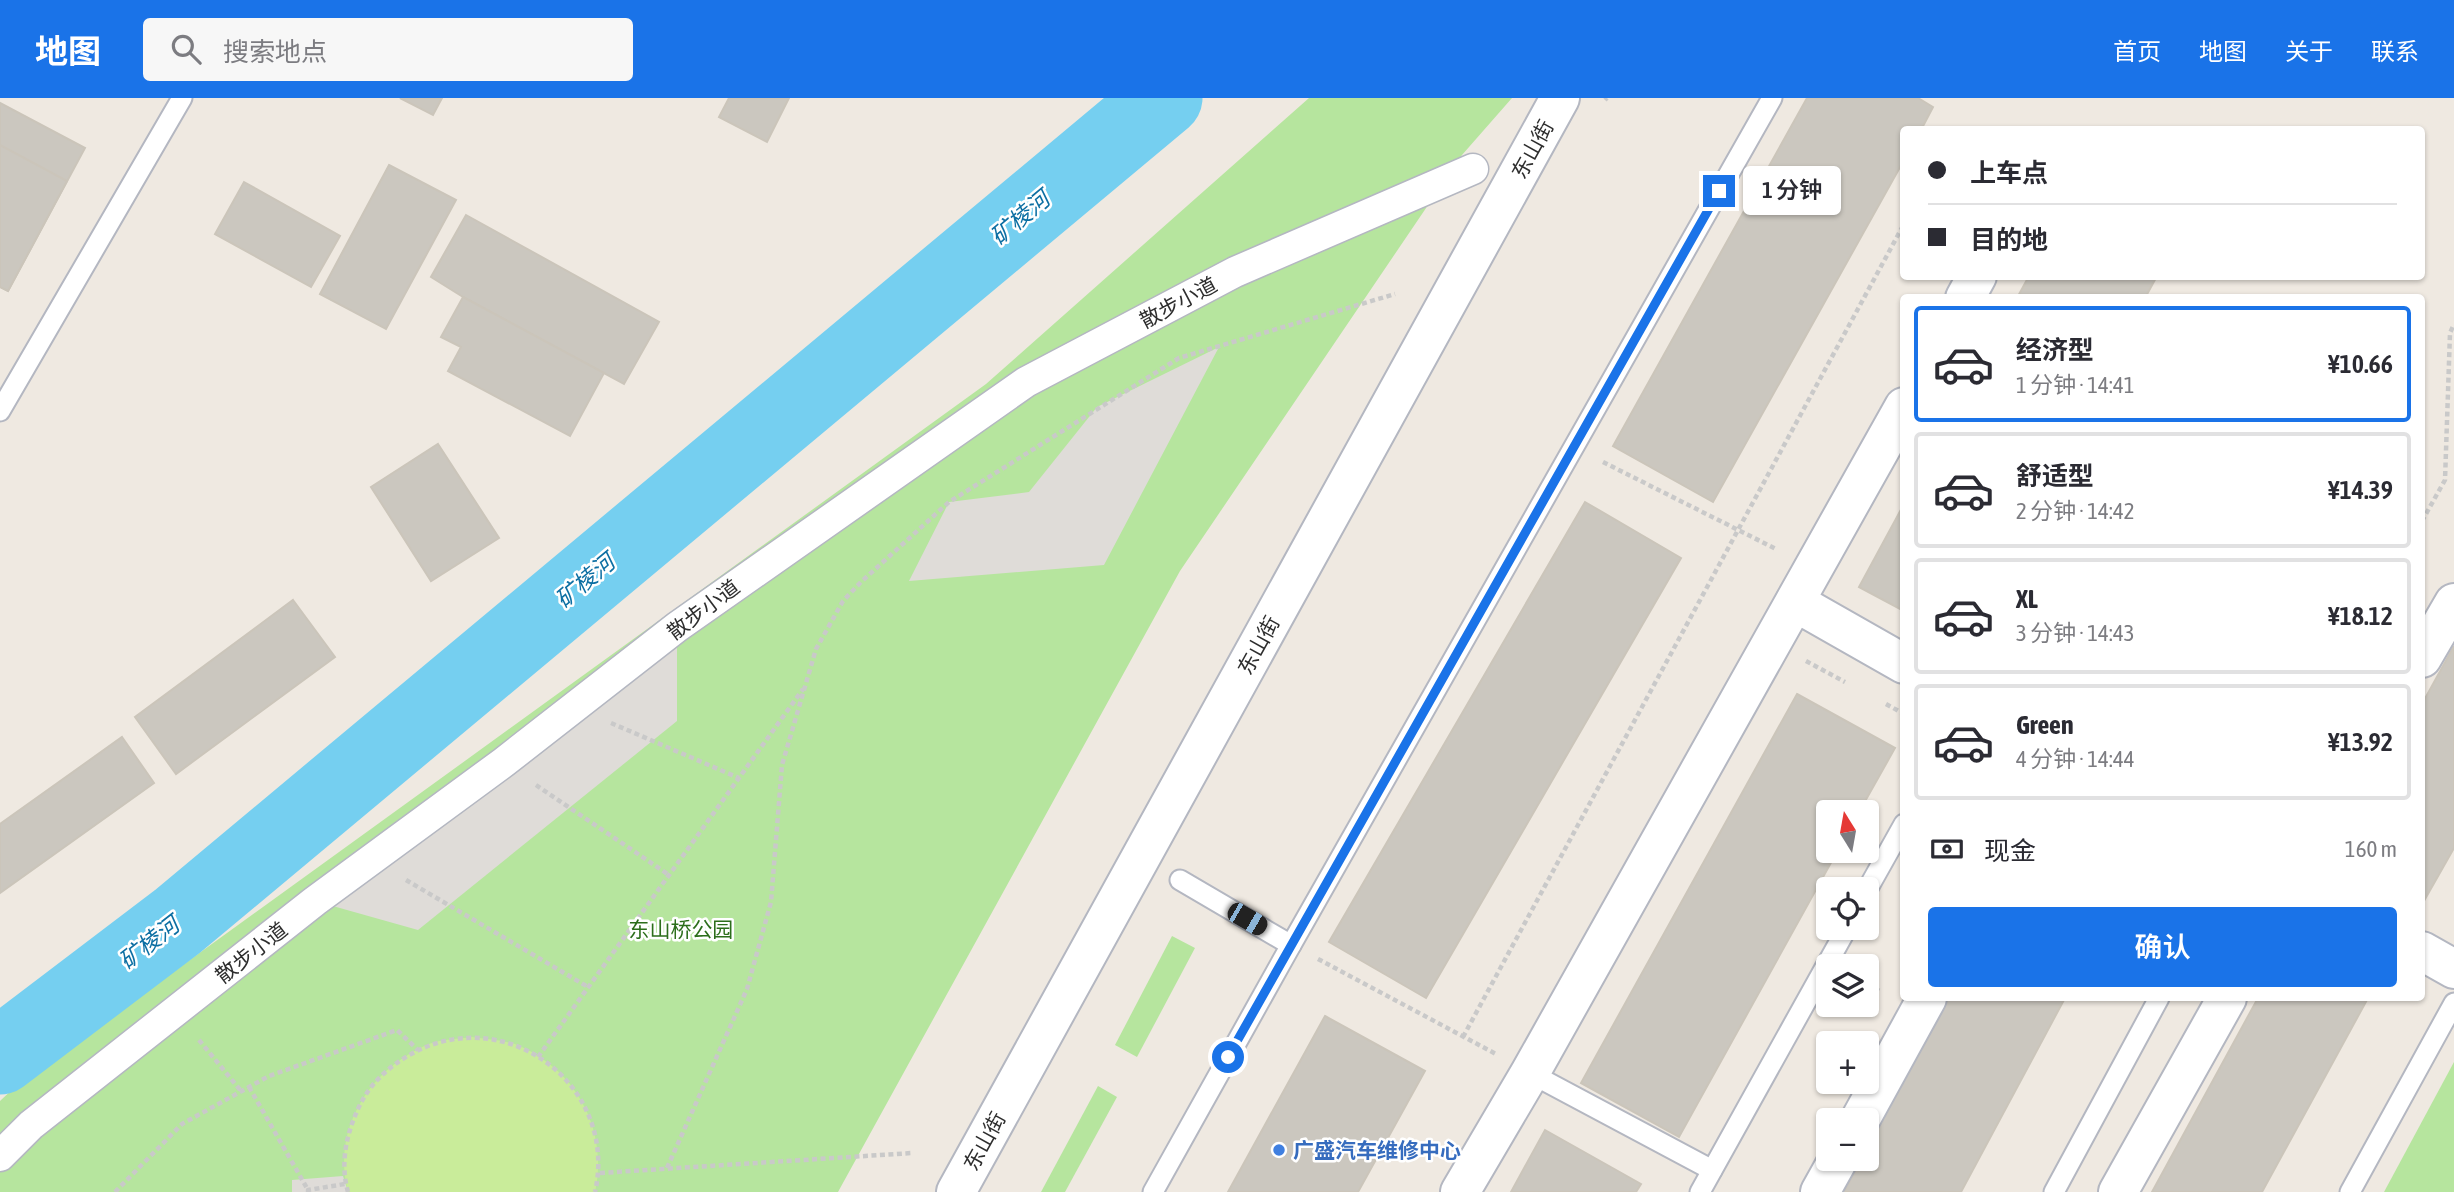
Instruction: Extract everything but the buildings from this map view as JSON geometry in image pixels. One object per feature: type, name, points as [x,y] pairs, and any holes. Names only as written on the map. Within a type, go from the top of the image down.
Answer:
[{"type":"street","name":"东山街","points":[[956,1192],[1560,98]]},
{"type":"street","name":"散步小道","points":[[0,1156],[31,1125],[315,901],[504,762],[726,591],[1026,382],[1235,272],[1473,169]]},
{"type":"street","points":[[1460,1192],[1530,1073],[1900,414]]},
{"type":"street","points":[[1795,602],[1900,662]]},
{"type":"street","points":[[2425,653],[2454,603]]},
{"type":"street","points":[[2425,953],[2454,969]]},
{"type":"street","points":[[1867,1108],[1925,1001]]},
{"type":"street","points":[[2118,1192],[2225,1001]]},
{"type":"street","points":[[1820,1192],[1832,1171]]},
{"type":"lane","points":[[0,411],[182,98]]},
{"type":"lane","points":[[1153,1192],[1772,98]]},
{"type":"lane","points":[[1874,877],[1900,831]]},
{"type":"lane","points":[[1180,880],[1292,945]]},
{"type":"lane","points":[[1700,1192],[1839,940]]},
{"type":"lane","points":[[2054,1192],[2157,1001]]},
{"type":"lane","points":[[2350,1192],[2454,1003]]},
{"type":"lane","points":[[1530,1073],[1712,1170]]},
{"type":"path","points":[[1292,945],[1463,1037],[1900,231]]},
{"type":"path","points":[[667,1168],[747,989],[771,902],[782,765],[816,649],[844,601],[949,502],[1179,358],[1395,294]]},
{"type":"path","points":[[2425,516],[2445,480],[2450,333],[2454,324]]},
{"type":"path","points":[[1574,447],[1738,530]]},
{"type":"path","points":[[1772,643],[1856,688]]},
{"type":"path","points":[[538,1057],[806,685]]},
{"type":"path","points":[[1880,701],[1900,712]]},
{"type":"path","points":[[575,708],[739,778]]},
{"type":"path","points":[[504,762],[669,875]]},
{"type":"path","points":[[372,860],[588,987]]},
{"type":"path","points":[[175,1011],[241,1091]]},
{"type":"path","points":[[115,1192],[182,1124],[269,1076],[397,1030],[418,1050]]},
{"type":"path","points":[[348,1192],[343,1176],[347,1132],[365,1092],[394,1063],[418,1050],[432,1043],[472,1037],[514,1044],[550,1063],[579,1094],[596,1132],[600,1173],[595,1192]]},
{"type":"path","points":[[249,1087],[308,1191],[345,1184]]},
{"type":"path","points":[[600,1173],[912,1153]]},
{"type":"green space","name":"东山桥公园","points":[[1309,98],[1512,98],[1462,155],[1180,571],[838,1192],[0,1192],[0,1101],[17,1085],[986,384]]},
{"type":"green space","points":[[1172,936],[1195,948],[1137,1057],[1115,1045]]},
{"type":"green space","points":[[472,1037],[515,1044],[555,1068],[570,1085],[583,1103],[592,1124],[597,1146],[595,1192],[348,1192],[344,1168],[345,1145],[360,1103],[373,1085],[389,1068],[429,1044]]},
{"type":"green space","points":[[2454,1062],[2454,1192],[2384,1192]]},
{"type":"green space","points":[[1098,1086],[1117,1097],[1065,1192],[1041,1192]]},
{"type":"shaded area","points":[[1219,347],[1104,565],[909,581],[949,502],[1029,492],[1097,407]]},
{"type":"shaded area","points":[[677,627],[677,721],[418,930],[315,901]]},
{"type":"shaded area","points":[[343,1176],[348,1192],[292,1192],[292,1180]]},
{"type":"waterway","name":"矿棱河","points":[[0,1056],[178,921],[1164,98]]},
{"type":"place","name":"广盛汽车维修中心","points":[[1279,1150]]},
{"type":"route","points":[[1228,1057],[1719,191]]}]
